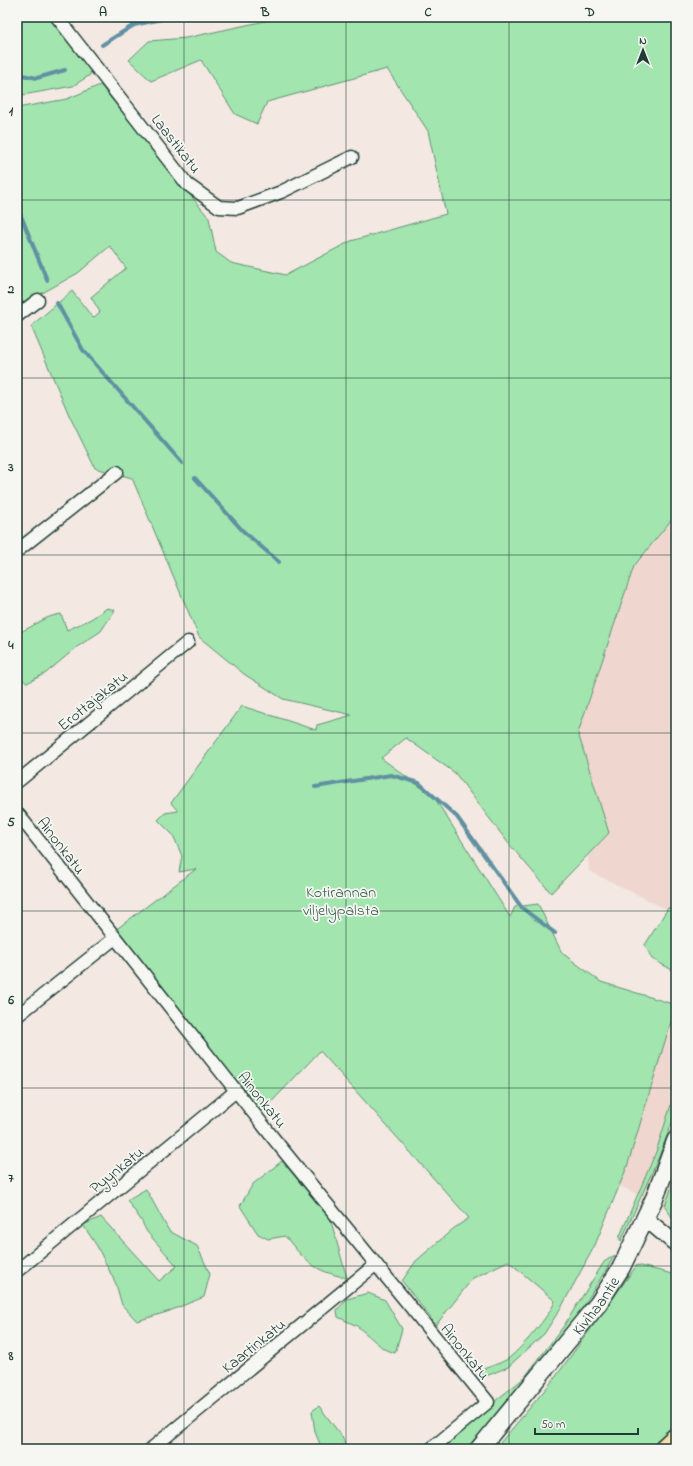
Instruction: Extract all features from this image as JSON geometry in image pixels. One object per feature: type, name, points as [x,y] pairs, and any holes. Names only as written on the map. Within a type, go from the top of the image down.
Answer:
[{"type":"highway","points":[[664,1449],[676,1438]]},
{"type":"main road","name":"Kivihaantie","points":[[479,1449],[598,1304],[621,1268],[646,1218],[676,1140]]},
{"type":"street","name":"Laastikatu","points":[[57,17],[187,184],[219,207],[238,208],[281,192],[352,157]]},
{"type":"street","points":[[17,316],[38,300]]},
{"type":"street","points":[[17,551],[117,472]]},
{"type":"street","name":"Erottajakatu","points":[[17,782],[188,642]]},
{"type":"street","name":"Ainonkatu","points":[[17,813],[375,1265],[488,1402],[431,1449]]},
{"type":"street","points":[[17,1016],[115,938]]},
{"type":"street","name":"Pyynkatu","points":[[17,1271],[236,1091]]},
{"type":"street","points":[[646,1218],[676,1244]]},
{"type":"street","name":"Kaartinkatu","points":[[151,1449],[375,1265]]},
{"type":"shaded area","points":[[676,514],[676,914],[589,871],[588,854],[609,833],[578,733],[634,566]]},
{"type":"shaded area","points":[[676,1003],[676,1213],[618,1185]]},
{"type":"green space","points":[[17,17],[48,17],[90,70],[90,75],[73,86],[17,96]]},
{"type":"green space","name":"Kotirannan viljelypalsta","points":[[284,17],[676,17],[676,514],[634,566],[578,733],[609,833],[551,893],[509,844],[455,773],[406,738],[381,758],[434,797],[510,917],[515,907],[538,904],[562,953],[601,982],[676,1005],[627,1167],[595,1245],[562,1306],[544,1334],[508,1367],[486,1376],[479,1375],[480,1370],[506,1360],[511,1356],[526,1342],[541,1324],[555,1301],[508,1261],[473,1278],[436,1325],[402,1281],[416,1261],[453,1229],[469,1218],[320,1051],[261,1113],[114,931],[196,869],[179,872],[182,856],[173,835],[158,820],[165,813],[178,811],[171,803],[242,706],[316,730],[317,725],[352,715],[283,699],[244,674],[199,637],[132,478],[95,468],[69,415],[31,326],[72,291],[93,318],[100,312],[91,297],[126,268],[110,246],[78,273],[21,305],[17,300],[17,108],[67,99],[100,85],[209,218],[216,252],[231,263],[286,275],[351,241],[446,214],[428,131],[387,69],[267,102],[257,124],[235,114],[201,60],[151,81],[129,60],[149,41],[186,38]]},
{"type":"green space","points":[[107,608],[115,610],[101,631],[77,647],[46,673],[27,683],[17,675],[17,633],[48,617],[61,614],[67,630],[91,619]]},
{"type":"green space","points":[[676,906],[676,972],[652,959],[645,945],[668,908]]},
{"type":"green space","points":[[676,1089],[676,1110],[673,1120],[658,1159],[621,1241],[619,1238],[656,1152]]},
{"type":"green space","points":[[282,1161],[330,1218],[347,1278],[326,1272],[311,1264],[299,1253],[285,1236],[268,1239],[258,1234],[240,1206],[253,1184]]},
{"type":"green space","points":[[676,1175],[676,1224],[665,1206]]},
{"type":"green space","points":[[146,1189],[169,1231],[197,1246],[210,1274],[204,1297],[167,1312],[137,1321],[122,1305],[116,1284],[97,1246],[83,1225],[101,1217],[159,1281],[177,1266],[147,1232],[141,1220],[127,1200]]},
{"type":"green space","points":[[615,1255],[575,1320],[517,1394],[465,1449],[435,1449],[524,1378],[563,1327],[604,1262]]},
{"type":"green space","points":[[637,1265],[676,1275],[676,1428],[653,1449],[495,1449],[554,1379]]},
{"type":"green space","points":[[368,1293],[385,1300],[402,1329],[395,1353],[384,1349],[357,1326],[338,1317],[337,1310],[347,1299]]},
{"type":"green space","points":[[319,1406],[343,1438],[346,1449],[317,1449],[320,1444],[315,1432],[312,1411]]},
{"type":"waterway","points":[[102,45],[134,25],[171,17]]},
{"type":"waterway","points":[[17,74],[37,78],[65,70]]},
{"type":"waterway","points":[[17,206],[47,280]]},
{"type":"waterway","points":[[57,303],[83,350],[182,463]]},
{"type":"waterway","points":[[195,478],[243,531],[279,562]]},
{"type":"waterway","points":[[315,787],[391,775],[419,783],[457,817],[522,908],[555,933]]}]
